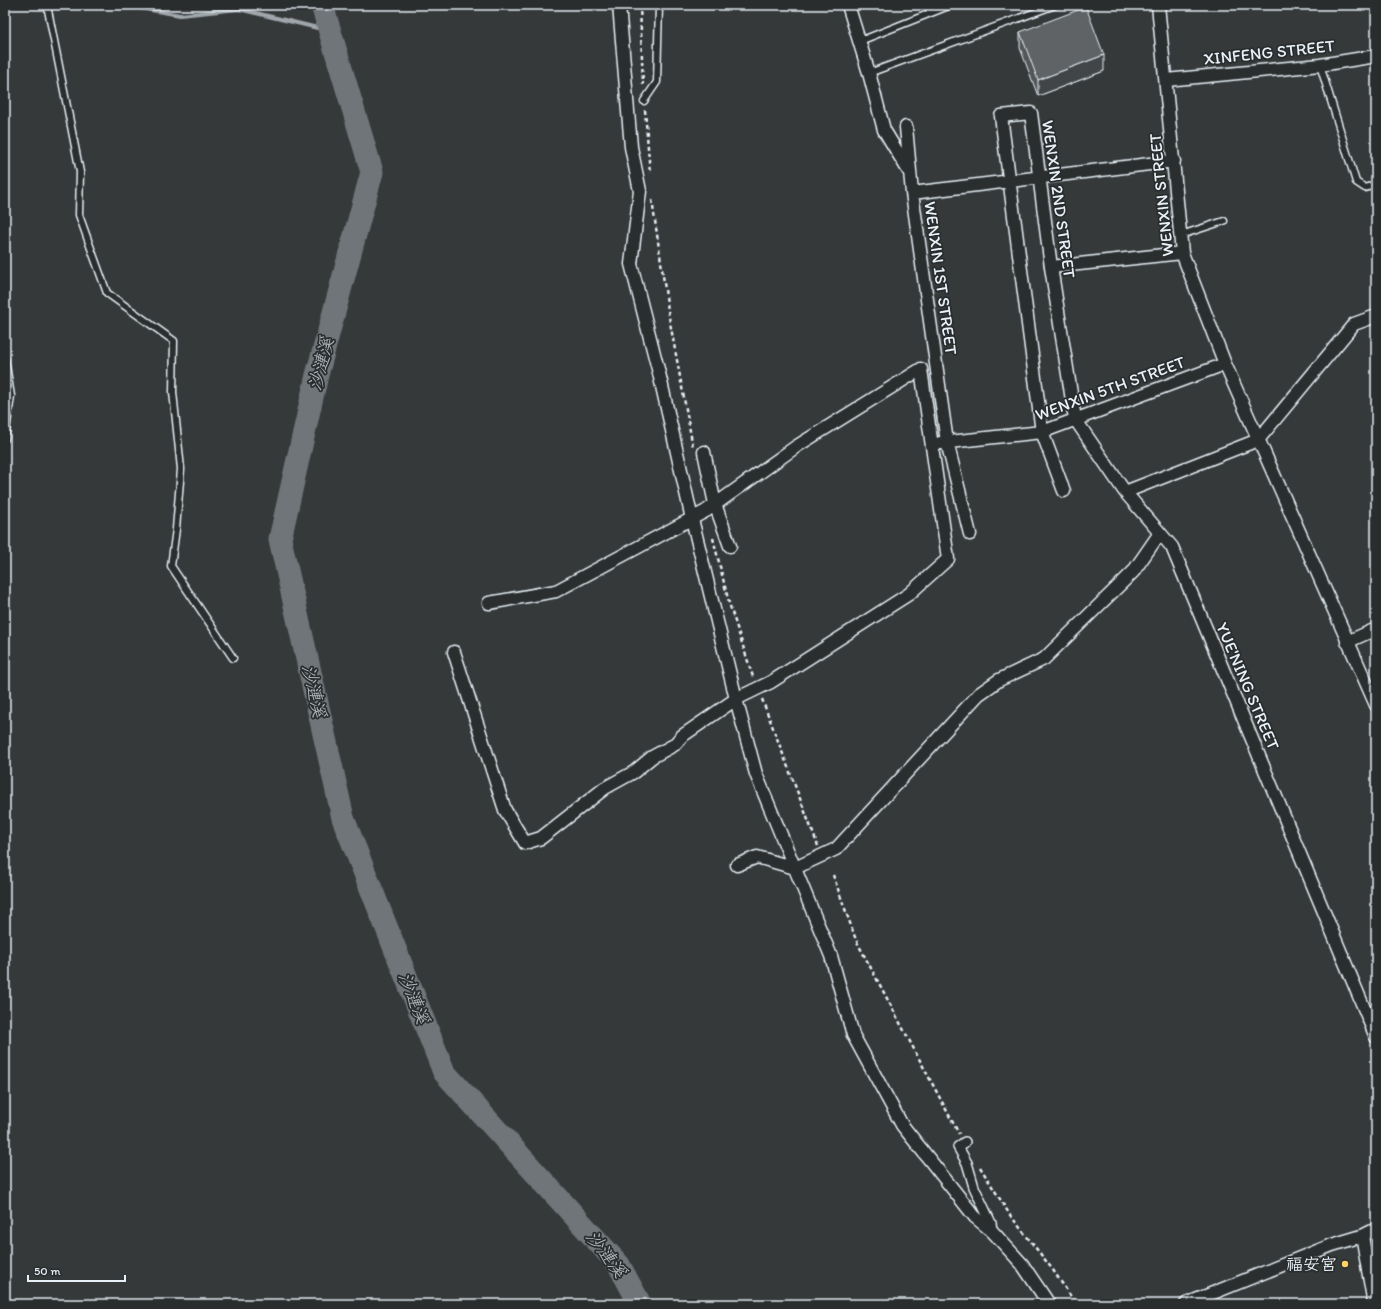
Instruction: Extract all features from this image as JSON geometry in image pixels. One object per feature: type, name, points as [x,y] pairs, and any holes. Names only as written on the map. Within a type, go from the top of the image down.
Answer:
[{"type":"street","points":[[619,5],[631,147],[640,191],[631,264],[659,373],[692,519],[736,699],[756,774],[831,956],[853,1035],[902,1125],[975,1217],[992,1231],[1022,1264],[1049,1304]]},
{"type":"street","points":[[848,5],[860,41],[884,130],[910,173]]},
{"type":"street","name":"WENXIN STREET","points":[[1158,5],[1182,253],[1225,364],[1258,440]]},
{"type":"street","name":"XINFENG STREET","points":[[1166,80],[1320,66],[1376,56]]},
{"type":"street","name":"WENXIN 2ND STREET","points":[[1064,491],[1042,432],[1001,116],[1031,113],[1050,267],[1075,419],[1125,492]]},
{"type":"street","points":[[906,127],[912,192]]},
{"type":"street","name":"WENXIN 1ST STREET","points":[[970,534],[947,442],[912,192],[1174,161]]},
{"type":"street","points":[[1050,267],[1182,253]]},
{"type":"street","points":[[1125,492],[1258,440],[1354,324],[1376,316]]},
{"type":"street","name":"WENXIN 5TH STREET","points":[[933,444],[1042,432],[1225,364]]},
{"type":"street","points":[[454,652],[505,810],[525,843],[541,838],[605,788],[634,772],[652,757],[674,745],[682,736],[736,699],[771,682],[909,594],[948,559],[933,444],[921,369],[797,446],[692,519],[556,591],[489,603]]},
{"type":"street","points":[[1258,440],[1376,705]]},
{"type":"street","points":[[699,453],[730,546]]},
{"type":"street","name":"YUE'NING STREET","points":[[1125,492],[1172,547],[1376,1037]]},
{"type":"street","points":[[738,865],[757,857],[795,868],[836,849],[979,694],[999,680],[1044,659],[1133,572],[1160,533]]},
{"type":"street","points":[[1347,642],[1376,630]]},
{"type":"street","points":[[965,1142],[958,1147],[967,1163],[974,1187],[991,1223],[992,1231]]},
{"type":"street","points":[[1186,1304],[1332,1245],[1362,1236],[1376,1228]]},
{"type":"street","points":[[1362,1236],[1374,1304]]},
{"type":"lane","points":[[47,5],[80,172],[79,215],[107,293],[174,341],[174,392],[181,469],[171,566],[233,658]]},
{"type":"lane","points":[[644,101],[657,82],[659,5]]},
{"type":"lane","points":[[928,5],[930,13]]},
{"type":"lane","points":[[860,41],[951,5]]},
{"type":"lane","points":[[869,73],[1055,5]]},
{"type":"lane","points":[[1320,66],[1356,182],[1365,188],[1376,184]]},
{"type":"lane","points":[[1181,235],[1224,221]]},
{"type":"lane","points":[[5,359],[11,396],[5,439]]},
{"type":"path","points":[[640,5],[644,101],[650,177]]},
{"type":"path","points":[[652,192],[669,317],[699,453]]},
{"type":"path","points":[[712,534],[730,603],[754,680]]},
{"type":"path","points":[[762,698],[822,856]]},
{"type":"path","points":[[833,875],[856,940],[965,1142]]},
{"type":"path","points":[[977,1162],[1010,1215],[1053,1270],[1076,1304]]},
{"type":"building","points":[[1086,7],[1104,55],[1038,80],[1020,32]]},
{"type":"waterway","points":[[122,5],[180,15],[239,9],[330,31]]},
{"type":"waterway","name":"沙漣溪","points":[[322,5],[372,172],[317,375],[280,539],[343,818],[444,1072],[619,1265],[640,1304]]},
{"type":"place","name":"福安宮","points":[[1345,1264]]}]
